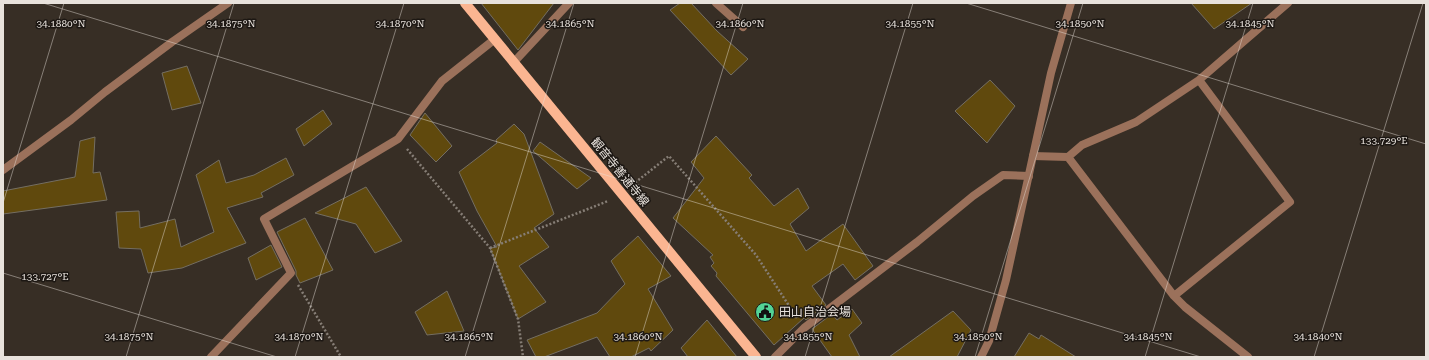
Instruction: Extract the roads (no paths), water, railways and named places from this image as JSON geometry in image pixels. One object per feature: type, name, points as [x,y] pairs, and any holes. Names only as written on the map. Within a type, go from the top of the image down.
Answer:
[{"type":"main road","name":"観音寺善通寺線","points":[[465,3],[756,357]]},
{"type":"street","points":[[3,170],[172,42],[228,3]]},
{"type":"street","points":[[514,62],[569,3]]},
{"type":"street","points":[[716,3],[743,27]]},
{"type":"street","points":[[981,357],[989,341],[1006,280],[1051,73],[1071,3]]},
{"type":"street","points":[[1033,156],[1068,157],[1082,145],[1136,122],[1199,80],[1288,3]]},
{"type":"street","points":[[211,357],[291,273],[264,219],[398,139],[442,81],[495,40]]},
{"type":"street","points":[[1174,296],[1290,202],[1199,80]]},
{"type":"street","points":[[1068,157],[1174,296],[1185,307],[1248,357]]},
{"type":"street","points":[[775,357],[804,328],[917,242],[973,196],[1003,175],[1029,176]]},
{"type":"place","name":"田山自治会場","points":[[765,312]]}]
